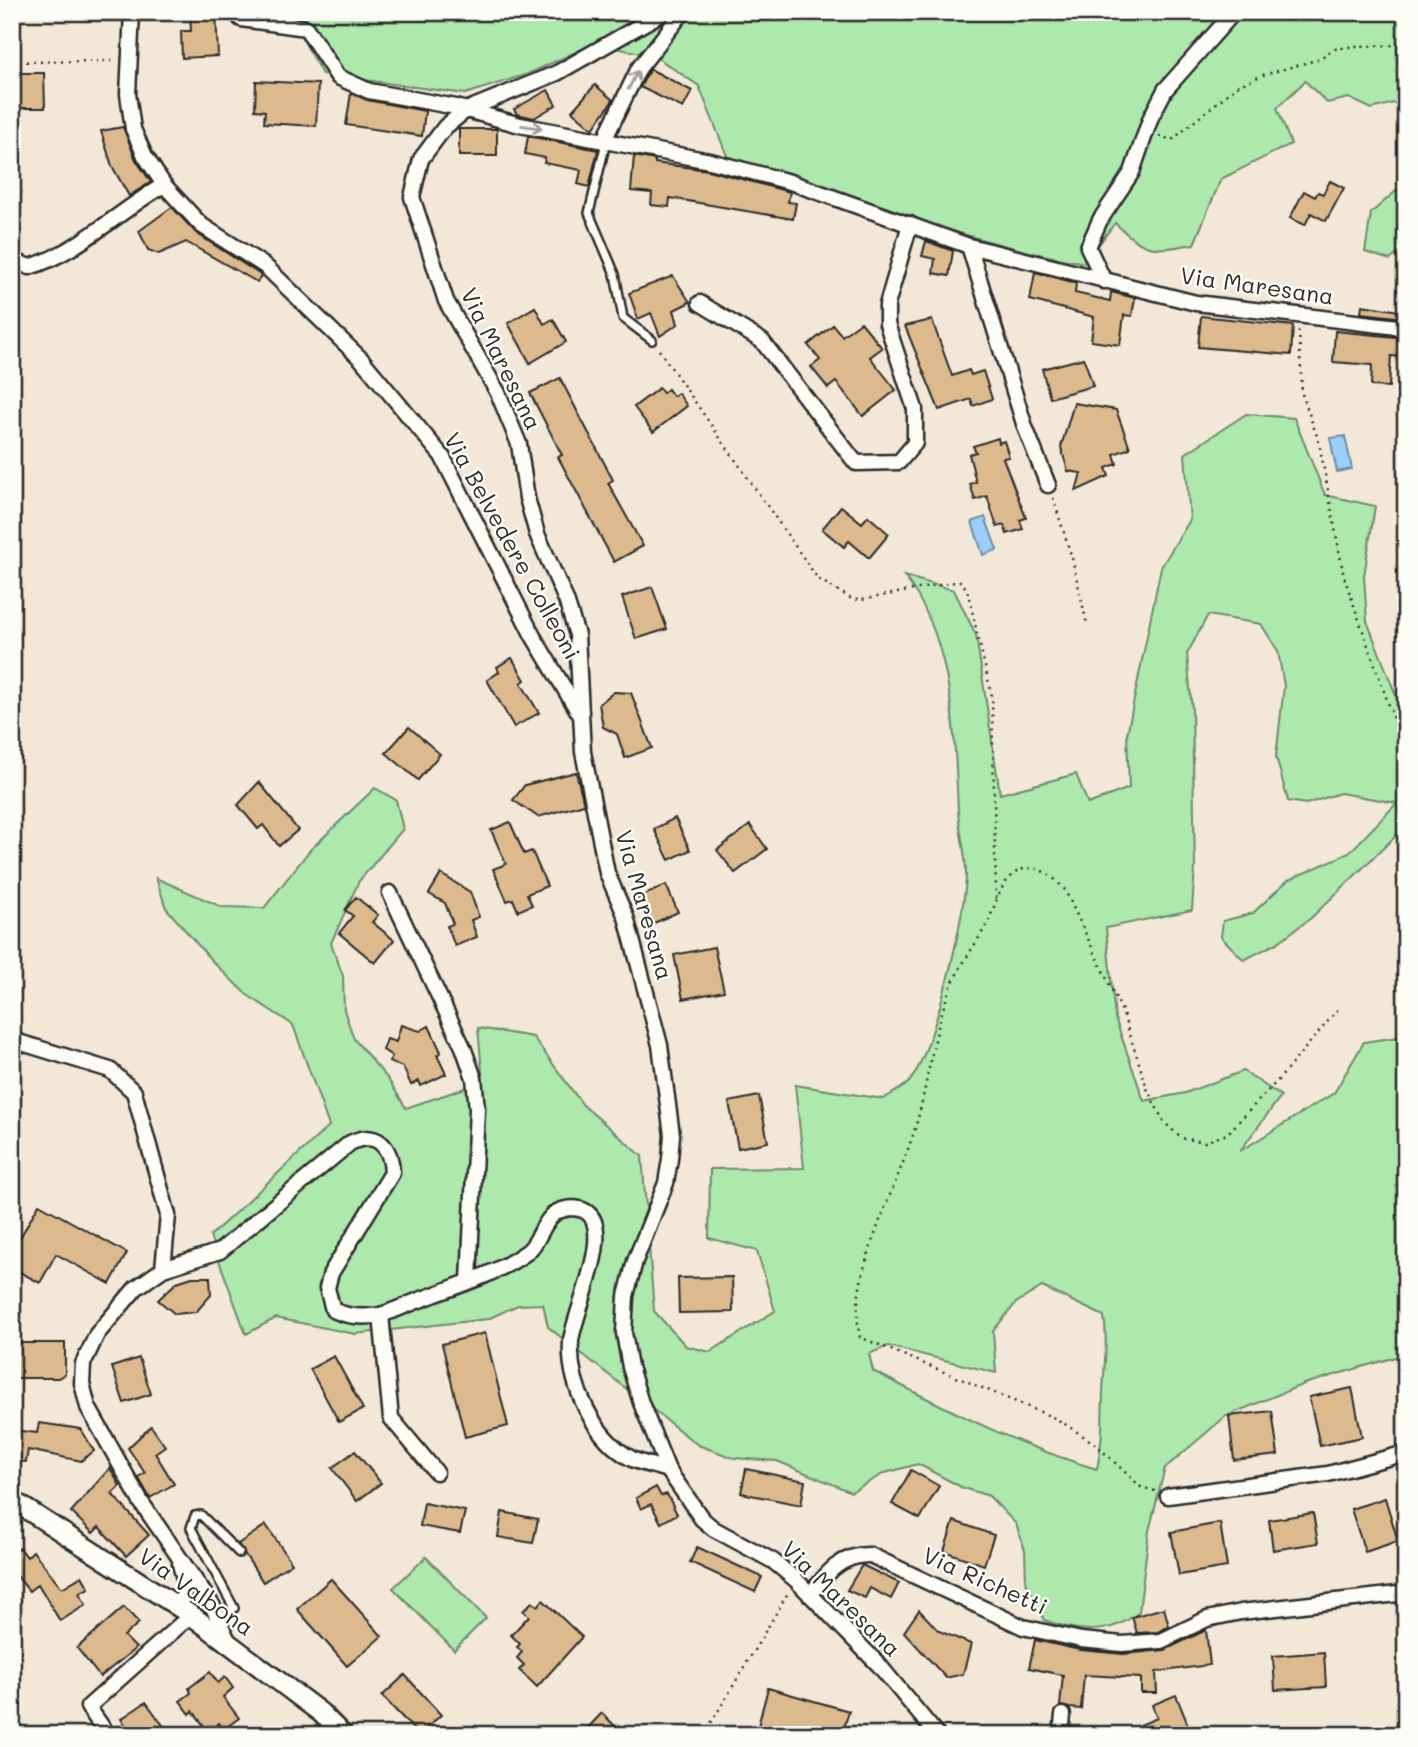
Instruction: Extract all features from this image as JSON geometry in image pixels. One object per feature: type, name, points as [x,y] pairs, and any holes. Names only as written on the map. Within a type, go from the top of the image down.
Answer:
[{"type":"street","name":"Via Belvedere Colleoni","points":[[132,12],[128,93],[133,129],[145,156],[164,185],[201,225],[265,267],[362,360],[442,456],[533,636],[580,714]]},
{"type":"street","points":[[235,12],[241,19],[306,27],[338,78],[369,91],[466,110],[557,73],[664,12]]},
{"type":"street","points":[[606,142],[608,132],[639,68],[683,12]]},
{"type":"street","points":[[1104,281],[1088,247],[1100,220],[1132,172],[1151,117],[1165,90],[1234,12]]},
{"type":"street","name":"Via Maresana","points":[[937,1735],[879,1665],[796,1580],[773,1561],[714,1529],[702,1519],[668,1470],[629,1367],[624,1334],[626,1297],[635,1261],[666,1183],[672,1135],[660,1045],[626,917],[607,873],[583,752],[576,635],[566,600],[537,534],[527,498],[519,444],[498,393],[446,301],[412,197],[421,159],[445,127],[466,110],[520,125],[710,161],[790,182],[969,246],[1196,303],[1406,328]]},
{"type":"street","points":[[12,259],[29,267],[46,262],[75,245],[129,205],[164,185]]},
{"type":"street","points":[[700,303],[762,341],[856,463],[899,462],[915,443],[915,409],[887,324],[887,305],[910,224]]},
{"type":"street","points":[[969,246],[1025,427],[1048,485]]},
{"type":"street","points":[[390,893],[463,1047],[474,1078],[476,1133],[470,1281]]},
{"type":"street","points":[[12,1040],[110,1070],[134,1092],[167,1215],[163,1269]]},
{"type":"street","points":[[229,1643],[219,1618],[141,1502],[88,1407],[82,1383],[83,1364],[97,1334],[136,1288],[163,1269],[220,1251],[350,1143],[363,1137],[378,1139],[392,1157],[392,1173],[331,1273],[327,1287],[333,1310],[360,1317],[382,1315],[470,1281],[506,1266],[530,1250],[554,1214],[567,1208],[583,1210],[593,1218],[597,1241],[572,1341],[573,1368],[588,1411],[602,1432],[634,1459],[668,1470]]},
{"type":"street","points":[[382,1315],[391,1418],[436,1472]]},
{"type":"street","points":[[1168,1496],[1328,1474],[1406,1453]]},
{"type":"street","name":"Via Valbona","points":[[12,1500],[186,1611],[321,1713],[343,1735]]},
{"type":"street","name":"Via Richetti","points":[[810,1595],[825,1575],[848,1557],[870,1555],[1023,1627],[1081,1640],[1144,1644],[1178,1636],[1207,1619],[1241,1612],[1406,1594]]},
{"type":"street","points":[[108,1735],[88,1707],[186,1611],[186,1586],[177,1556]]},
{"type":"street","points":[[1061,1735],[1063,1716]]},
{"type":"lane","points":[[606,142],[589,214],[615,274],[623,318],[652,340]]},
{"type":"lane","points":[[219,1618],[234,1608],[191,1528],[195,1516],[201,1515],[239,1553]]},
{"type":"path","points":[[1151,117],[1159,136],[1172,140],[1237,86],[1263,75],[1354,46],[1406,45]]},
{"type":"path","points":[[12,62],[129,60]]},
{"type":"path","points":[[1300,317],[1302,394],[1322,456],[1344,577],[1406,754]]},
{"type":"path","points":[[652,340],[818,579],[852,599],[861,600],[960,581],[967,589],[992,697],[996,900]]},
{"type":"path","points":[[1048,485],[1072,558],[1087,624]]},
{"type":"path","points":[[1168,1496],[1141,1487],[1094,1443],[1057,1419],[860,1337],[857,1300],[867,1258],[918,1119],[950,990],[988,923],[996,900],[1015,874],[1030,868],[1051,874],[1065,890],[1122,1011],[1148,1091],[1164,1122],[1181,1138],[1205,1142],[1227,1134],[1280,1078],[1339,1007]]},
{"type":"path","points":[[704,1735],[796,1580]]},
{"type":"path","points":[[12,1717],[23,1735]]},
{"type":"green space","points":[[273,12],[1406,12],[1406,107],[1393,103],[1372,109],[1349,98],[1327,103],[1305,81],[1277,108],[1291,144],[1221,179],[1194,244],[1169,248],[1143,245],[1115,223],[1085,263],[995,243],[729,161],[699,86],[653,55],[593,44],[528,74],[465,94],[322,74],[299,32]]},
{"type":"green space","points":[[1406,168],[1406,247],[1390,260],[1365,252],[1371,213],[1404,184]]},
{"type":"green space","points":[[1246,414],[1294,418],[1325,495],[1375,506],[1364,576],[1367,621],[1406,721],[1406,826],[1311,918],[1277,943],[1244,960],[1221,937],[1223,921],[1253,913],[1288,880],[1349,853],[1397,803],[1340,793],[1306,804],[1288,801],[1276,757],[1284,686],[1278,651],[1261,624],[1208,615],[1187,654],[1192,710],[1195,867],[1192,910],[1106,928],[1115,1018],[1144,1101],[1185,1093],[1243,1071],[1281,1096],[1240,1151],[1334,1093],[1364,1042],[1406,1036],[1406,1354],[1304,1384],[1226,1416],[1165,1468],[1149,1531],[1139,1612],[1128,1620],[1105,1629],[1081,1630],[1044,1620],[1026,1582],[1025,1550],[1016,1524],[989,1496],[963,1488],[918,1464],[885,1473],[851,1492],[777,1461],[734,1458],[698,1445],[548,1327],[543,1304],[518,1305],[488,1319],[355,1334],[276,1318],[246,1334],[210,1236],[329,1126],[293,1025],[246,994],[211,960],[166,908],[156,878],[222,907],[264,908],[310,850],[375,788],[396,800],[403,829],[359,881],[331,943],[343,976],[344,1010],[354,1039],[388,1079],[406,1108],[483,1082],[478,1028],[533,1037],[583,1105],[642,1156],[654,1311],[686,1346],[710,1352],[775,1311],[757,1251],[709,1238],[710,1169],[804,1168],[795,1085],[883,1099],[910,1081],[929,1041],[955,949],[966,873],[948,687],[933,628],[921,601],[904,576],[954,590],[976,635],[1000,794],[1076,774],[1088,804],[1129,788],[1127,734],[1161,567],[1190,520],[1185,454]],"holes":[[[1042,1287],[1104,1316],[1106,1335],[1097,1469],[1011,1438],[928,1399],[873,1371],[869,1354],[888,1346],[996,1373],[993,1331],[1016,1303]]]},
{"type":"green space","points":[[426,1557],[486,1618],[454,1650],[393,1588]]},
{"type":"water","points":[[1345,436],[1352,469],[1337,472],[1330,438]]},
{"type":"water","points":[[985,517],[997,550],[983,555],[972,522]]},
{"type":"building","points":[[216,12],[218,56],[182,58],[181,31],[191,31],[190,13]]},
{"type":"building","points":[[650,69],[692,91],[683,108],[640,87]]},
{"type":"building","points":[[15,73],[44,73],[45,108],[16,108]]},
{"type":"building","points":[[256,81],[318,84],[316,126],[264,123],[265,111],[255,110]]},
{"type":"building","points":[[595,85],[613,100],[593,129],[572,111]]},
{"type":"building","points":[[548,90],[556,105],[534,118],[517,114],[514,109]]},
{"type":"building","points":[[351,93],[367,100],[425,111],[422,136],[346,125]]},
{"type":"building","points":[[123,127],[136,160],[151,182],[129,196],[112,166],[101,131]]},
{"type":"building","points":[[459,129],[497,129],[497,156],[459,156]]},
{"type":"building","points":[[528,136],[598,150],[589,187],[578,184],[581,170],[544,163],[545,158],[525,154]]},
{"type":"building","points":[[634,156],[655,160],[655,163],[708,170],[790,192],[788,202],[796,203],[793,219],[670,198],[669,207],[651,205],[652,193],[631,191]]},
{"type":"building","points":[[1330,181],[1344,188],[1326,221],[1311,213],[1305,225],[1290,218],[1304,191],[1315,197],[1318,192],[1323,194]]},
{"type":"building","points":[[172,207],[196,233],[259,274],[261,276],[257,282],[186,242],[159,254],[148,250],[139,231]]},
{"type":"building","points":[[926,241],[953,251],[949,276],[933,273],[935,259],[922,256]]},
{"type":"building","points":[[1035,272],[1076,283],[1075,293],[1110,301],[1111,292],[1135,298],[1132,316],[1124,315],[1120,345],[1091,341],[1094,317],[1030,300]]},
{"type":"building","points":[[673,276],[690,302],[674,310],[678,324],[660,336],[651,313],[638,319],[629,293]]},
{"type":"building","points":[[1362,305],[1406,312],[1405,318],[1361,313]]},
{"type":"building","points":[[535,307],[544,324],[553,319],[566,342],[530,363],[508,323]]},
{"type":"building","points":[[1201,316],[1293,326],[1291,355],[1198,347]]},
{"type":"building","points":[[932,320],[952,376],[969,370],[971,375],[983,371],[992,399],[973,406],[971,399],[939,410],[905,326]]},
{"type":"building","points":[[861,322],[882,348],[870,357],[896,390],[863,416],[836,382],[828,388],[811,367],[820,360],[808,345],[833,325],[842,336]]},
{"type":"building","points":[[1335,331],[1406,338],[1406,357],[1391,356],[1389,387],[1371,386],[1372,365],[1333,362]]},
{"type":"building","points":[[1084,358],[1093,386],[1050,398],[1042,369]]},
{"type":"building","points":[[560,378],[613,480],[608,483],[643,546],[614,562],[558,457],[562,455],[530,393]]},
{"type":"building","points":[[659,388],[663,393],[668,389],[673,396],[678,393],[687,406],[653,432],[634,407]]},
{"type":"building","points":[[1074,403],[1116,410],[1130,448],[1114,454],[1117,464],[1106,468],[1109,476],[1076,491],[1081,473],[1068,471],[1061,447]]},
{"type":"building","points":[[998,438],[999,443],[1004,441],[1009,457],[1003,458],[1026,518],[1020,520],[1023,529],[1007,534],[1004,525],[997,527],[987,496],[975,500],[970,484],[976,482],[969,454],[976,452],[973,446]]},
{"type":"building","points":[[841,506],[862,523],[868,516],[889,534],[869,558],[849,541],[844,547],[822,529]]},
{"type":"building","points":[[652,587],[667,629],[636,639],[622,597]]},
{"type":"building","points":[[512,658],[525,680],[521,683],[539,713],[514,727],[487,680],[499,672],[497,667]]},
{"type":"building","points":[[614,692],[631,693],[652,748],[625,758],[617,734],[603,727],[599,704]]},
{"type":"building","points":[[409,727],[440,754],[418,780],[386,753]]},
{"type":"building","points":[[576,772],[584,804],[538,817],[513,800],[525,785]]},
{"type":"building","points":[[259,782],[298,830],[279,846],[263,825],[258,829],[238,805]]},
{"type":"building","points":[[675,818],[690,850],[669,860],[654,829]]},
{"type":"building","points":[[510,822],[524,854],[532,851],[547,886],[527,894],[532,905],[518,911],[513,899],[507,901],[493,869],[506,864],[491,830]]},
{"type":"building","points":[[750,825],[767,849],[735,873],[717,850]]},
{"type":"building","points":[[441,874],[470,892],[479,917],[471,920],[477,937],[455,946],[447,926],[453,924],[445,903],[429,894]]},
{"type":"building","points":[[666,885],[678,912],[650,925],[638,898]]},
{"type":"building","points":[[356,897],[378,915],[372,922],[394,940],[375,963],[339,933],[353,916],[345,910]]},
{"type":"building","points":[[714,947],[724,991],[683,999],[674,955]]},
{"type":"building","points":[[401,1025],[420,1031],[429,1026],[441,1052],[437,1055],[446,1074],[421,1086],[419,1081],[411,1085],[403,1067],[389,1062],[392,1056],[383,1050],[387,1039],[396,1042]]},
{"type":"building","points":[[759,1096],[768,1142],[738,1148],[729,1102]]},
{"type":"building","points":[[39,1204],[127,1253],[110,1284],[56,1254],[40,1283],[12,1268],[12,1252]]},
{"type":"building","points":[[192,1277],[210,1277],[211,1295],[196,1312],[175,1314],[158,1300],[177,1282]]},
{"type":"building","points":[[732,1277],[733,1312],[679,1313],[678,1278]]},
{"type":"building","points":[[485,1333],[508,1426],[465,1437],[442,1344]]},
{"type":"building","points":[[12,1343],[65,1343],[65,1374],[58,1378],[12,1378]]},
{"type":"building","points":[[334,1356],[363,1409],[339,1422],[310,1369]]},
{"type":"building","points":[[139,1358],[151,1394],[124,1403],[112,1367]]},
{"type":"building","points":[[1352,1388],[1362,1437],[1320,1446],[1309,1397]]},
{"type":"building","points":[[1272,1411],[1278,1455],[1234,1460],[1229,1416]]},
{"type":"building","points":[[39,1423],[81,1429],[94,1451],[81,1461],[28,1450],[26,1462],[12,1461],[12,1430],[37,1433]]},
{"type":"building","points":[[151,1426],[165,1446],[155,1453],[174,1484],[150,1498],[138,1477],[145,1473],[128,1448]]},
{"type":"building","points":[[355,1451],[381,1483],[357,1501],[332,1468]]},
{"type":"building","points":[[110,1468],[120,1486],[112,1494],[149,1535],[126,1556],[99,1527],[93,1533],[71,1512]]},
{"type":"building","points":[[746,1469],[805,1481],[801,1505],[741,1493]]},
{"type":"building","points":[[911,1470],[939,1486],[920,1519],[892,1504]]},
{"type":"building","points":[[656,1487],[661,1496],[667,1494],[677,1514],[661,1523],[651,1504],[641,1509],[636,1498]]},
{"type":"building","points":[[1385,1498],[1398,1541],[1365,1552],[1351,1509]]},
{"type":"building","points":[[424,1503],[465,1511],[460,1533],[420,1526]]},
{"type":"building","points":[[502,1512],[538,1519],[533,1543],[498,1537]]},
{"type":"building","points":[[1313,1513],[1318,1543],[1273,1550],[1269,1520]]},
{"type":"building","points":[[954,1521],[994,1535],[984,1565],[944,1551]]},
{"type":"building","points":[[1220,1523],[1227,1567],[1179,1575],[1171,1532]]},
{"type":"building","points":[[266,1525],[292,1563],[263,1582],[238,1544]]},
{"type":"building","points":[[697,1547],[762,1577],[755,1592],[690,1562]]},
{"type":"building","points":[[20,1548],[27,1557],[33,1551],[62,1588],[82,1576],[89,1588],[79,1593],[86,1605],[60,1621],[38,1584],[29,1591],[12,1570],[12,1554]]},
{"type":"building","points":[[862,1565],[899,1583],[891,1599],[870,1588],[865,1598],[847,1590]]},
{"type":"building","points":[[331,1579],[382,1636],[347,1666],[297,1609]]},
{"type":"building","points":[[543,1600],[582,1637],[537,1687],[519,1670],[524,1665],[517,1658],[522,1652],[517,1647],[520,1644],[511,1635],[529,1616],[523,1611],[532,1602],[538,1606]]},
{"type":"building","points":[[124,1607],[139,1623],[124,1636],[136,1648],[100,1677],[77,1648]]},
{"type":"building","points":[[1164,1608],[1169,1626],[1158,1632],[1137,1633],[1132,1617]]},
{"type":"building","points":[[919,1610],[939,1631],[971,1644],[963,1674],[946,1678],[904,1632]]},
{"type":"building","points":[[1206,1630],[1210,1665],[1156,1672],[1157,1693],[1141,1693],[1141,1678],[1084,1675],[1081,1709],[1069,1708],[1060,1706],[1063,1675],[1029,1668],[1035,1640],[1080,1650],[1123,1654],[1165,1650]]},
{"type":"building","points":[[1324,1652],[1326,1687],[1275,1690],[1273,1656]]},
{"type":"building","points":[[210,1672],[218,1683],[225,1677],[233,1688],[223,1697],[239,1718],[224,1729],[219,1723],[208,1731],[193,1711],[190,1714],[180,1701],[191,1693],[189,1688]]},
{"type":"building","points":[[405,1675],[441,1715],[419,1735],[382,1696]]},
{"type":"building","points":[[768,1688],[849,1711],[842,1735],[790,1735],[758,1726]]},
{"type":"building","points":[[1176,1695],[1192,1735],[1144,1735],[1140,1725],[1157,1718],[1152,1705]]},
{"type":"building","points":[[146,1702],[170,1735],[133,1735],[121,1719]]},
{"type":"building","points":[[602,1713],[624,1735],[581,1735]]}]
